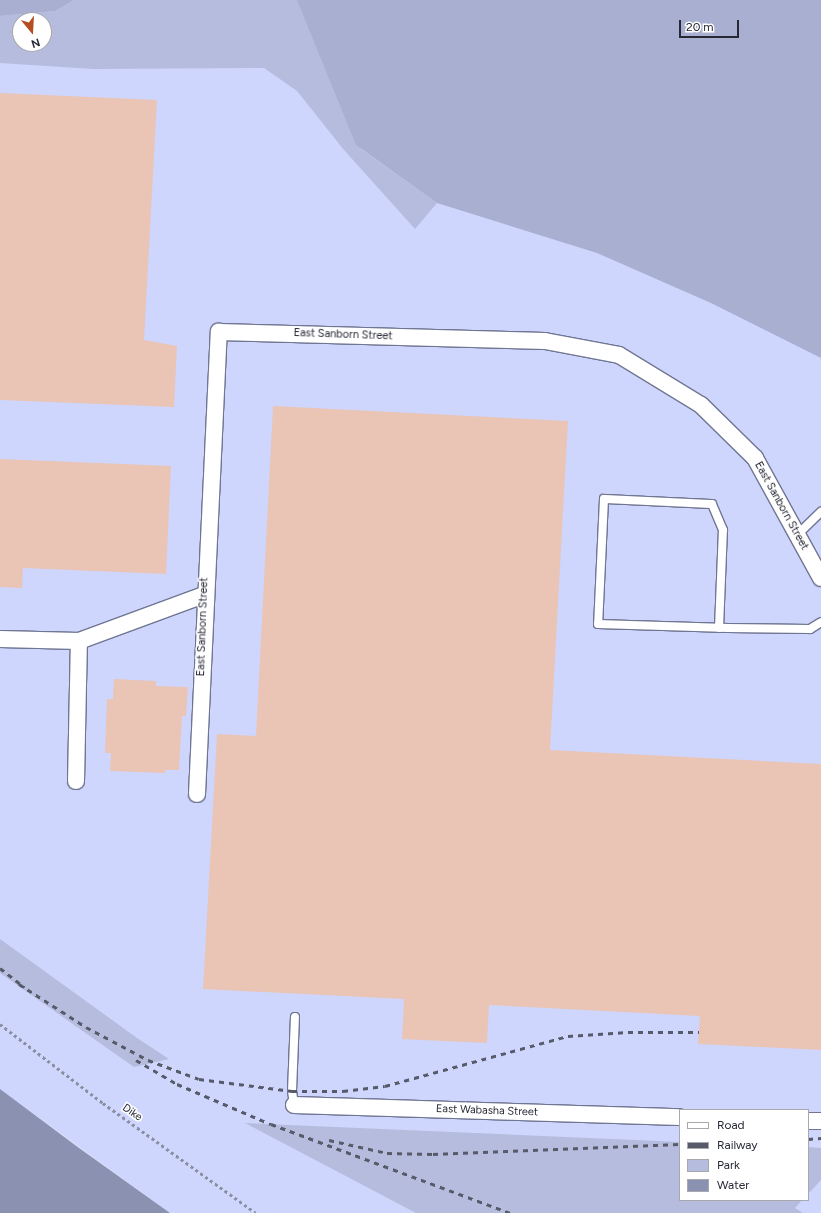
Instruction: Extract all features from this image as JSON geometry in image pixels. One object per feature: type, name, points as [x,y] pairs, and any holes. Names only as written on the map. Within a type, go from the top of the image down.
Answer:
[{"type":"street","name":"East Sanborn Street","points":[[197,794],[204,595],[219,332],[545,341],[619,355],[701,405],[755,458],[821,578]]},
{"type":"street","points":[[0,639],[79,641],[204,595]]},
{"type":"street","points":[[76,780],[79,641]]},
{"type":"street","name":"East Wabasha Street","points":[[294,1105],[679,1117]]},
{"type":"street","points":[[809,1121],[821,1121]]},
{"type":"lane","points":[[719,628],[723,530],[712,504],[604,499],[598,624],[719,628],[810,629],[821,622]]},
{"type":"lane","points":[[798,534],[821,512]]},
{"type":"lane","points":[[294,1105],[292,1091],[295,1017]]},
{"type":"path","name":"Dike","points":[[0,1024],[103,1103],[256,1213]]},
{"type":"shaded area","points":[[0,0],[821,0],[821,1213],[170,1213],[0,1089]]},
{"type":"shaded area","points":[[0,0],[74,0],[55,11],[12,12],[12,15],[0,16]]},
{"type":"shaded area","points":[[297,0],[821,0],[821,358],[711,303],[597,253],[437,203],[356,145]]},
{"type":"green space","points":[[74,0],[298,0],[361,149],[437,203],[415,229],[344,150],[297,91],[264,68],[93,69],[0,63],[0,16],[12,15],[12,52],[52,52],[52,12],[44,12],[55,11]]},
{"type":"green space","points":[[0,939],[137,1038],[169,1059],[134,1067],[0,973]]},
{"type":"green space","points":[[245,1123],[679,1142],[679,1201],[801,1201],[795,1208],[803,1213],[416,1213]]},
{"type":"green space","points":[[809,1147],[821,1148],[821,1180],[809,1193]]},
{"type":"water","points":[[0,1089],[79,1148],[170,1213],[0,1213]]},
{"type":"building","points":[[0,93],[157,100],[144,340],[177,346],[174,407],[0,400]]},
{"type":"building","points":[[273,406],[568,421],[550,750],[821,764],[821,1050],[698,1044],[700,1016],[489,1005],[487,1043],[402,1039],[404,999],[203,989],[217,734],[256,736]]},
{"type":"building","points":[[0,459],[171,466],[166,574],[23,568],[22,588],[0,587]]},
{"type":"building","points":[[114,679],[156,681],[156,686],[188,687],[186,716],[182,716],[179,770],[165,770],[165,773],[110,771],[111,753],[105,753],[107,699],[113,699]]},
{"type":"railway","points":[[0,968],[24,987]]},
{"type":"railway","points":[[19,984],[86,1027],[148,1060],[199,1079],[292,1091],[343,1091],[385,1086],[568,1036],[628,1032],[699,1032]]},
{"type":"railway","points":[[136,1060],[177,1084],[271,1124],[510,1213]]},
{"type":"railway","points":[[809,1139],[821,1138]]},
{"type":"railway","points":[[329,1140],[387,1153],[433,1154],[679,1144]]}]
